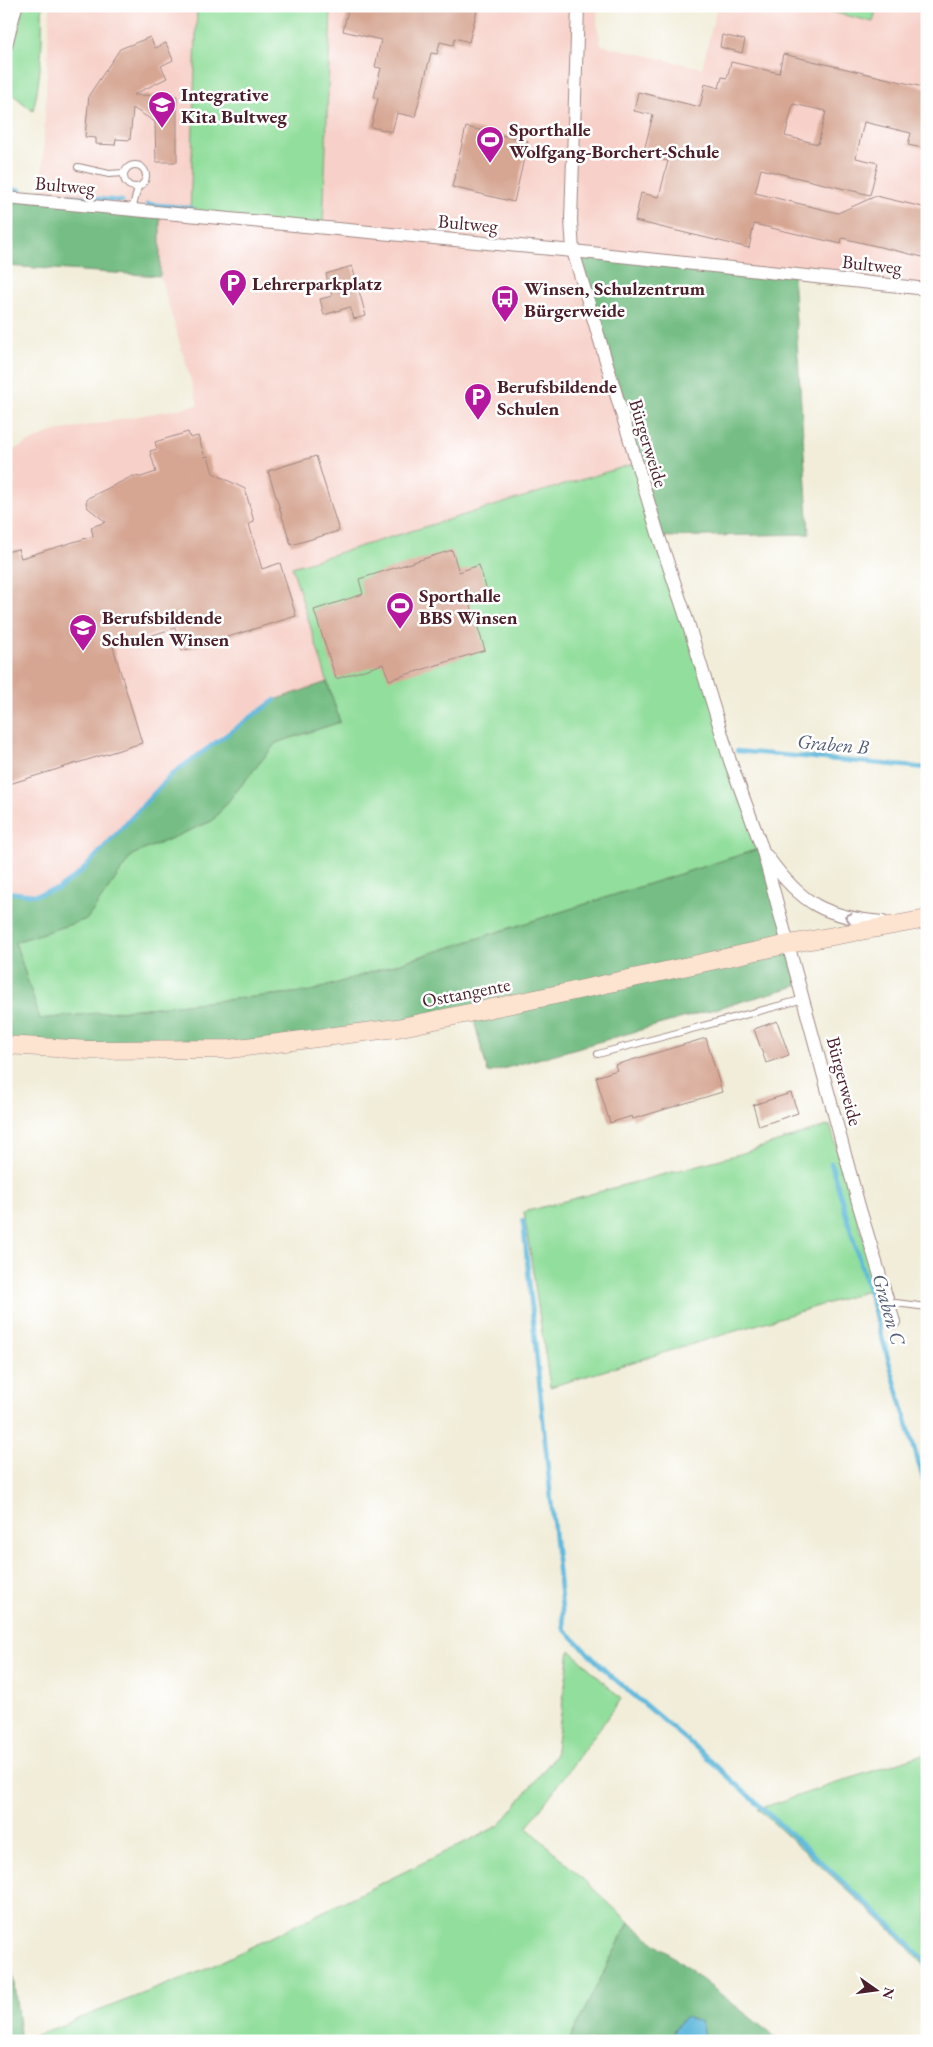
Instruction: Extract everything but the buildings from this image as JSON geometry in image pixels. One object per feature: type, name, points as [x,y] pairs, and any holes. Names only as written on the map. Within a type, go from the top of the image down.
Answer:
[{"type":"main road","name":"Osttangente","points":[[6,1045],[89,1050],[230,1049],[397,1028],[789,944],[896,923],[927,919]]},
{"type":"street","points":[[6,45],[16,6]]},
{"type":"street","name":"Bürgerweide","points":[[578,6],[571,220],[573,251],[656,527],[688,623],[730,761],[762,848],[859,1206],[894,1322]]},
{"type":"street","name":"Bultweg","points":[[6,198],[573,251],[927,289]]},
{"type":"street","name":"Bürgerweide","points":[[762,848],[782,877],[798,894],[816,906],[860,920],[896,923]]},
{"type":"lane","points":[[132,210],[138,187],[145,182],[147,173],[138,164],[133,164],[124,173],[129,186],[138,187]]},
{"type":"lane","points":[[78,167],[109,174],[124,173]]},
{"type":"lane","points":[[598,1054],[804,999]]},
{"type":"lane","points":[[888,1302],[927,1308]]},
{"type":"shaded area","points":[[50,6],[197,6],[190,215],[323,228],[331,6],[598,6],[597,21],[601,45],[702,68],[717,6],[760,6],[783,12],[785,6],[808,6],[873,22],[877,6],[927,6],[927,289],[793,275],[636,463],[293,567],[327,682],[275,700],[172,774],[81,872],[58,889],[35,895],[6,892],[6,453],[52,432],[198,405],[160,276],[160,213],[41,201]]},
{"type":"green space","points":[[24,6],[42,6],[41,59],[33,111],[6,89],[6,73]]},
{"type":"green space","points":[[197,6],[331,6],[323,228],[190,215]]},
{"type":"green space","points":[[808,6],[877,6],[873,22]]},
{"type":"green space","points":[[6,198],[160,213],[160,276],[6,266]]},
{"type":"green space","points":[[573,251],[793,275],[809,534],[659,537]]},
{"type":"green space","points":[[636,463],[762,848],[312,991],[40,1019],[15,942],[87,919],[132,855],[212,821],[276,743],[340,722],[292,567]]},
{"type":"green space","points":[[327,682],[340,722],[276,743],[212,821],[132,855],[87,919],[15,942],[40,1019],[312,991],[762,848],[800,985],[488,1073],[472,1013],[230,1049],[6,1045],[6,892],[35,895],[58,889],[81,872],[172,774],[275,700]]},
{"type":"green space","points":[[830,1125],[878,1288],[550,1387],[524,1212],[743,1153]]},
{"type":"green space","points":[[570,1650],[621,1699],[527,1827],[629,1922],[569,2041],[21,2041],[204,1970],[500,1825],[555,1756]]},
{"type":"green space","points":[[927,1753],[927,1968],[890,1929],[758,1809]]},
{"type":"green space","points":[[6,1920],[21,2041],[6,2041]]},
{"type":"green space","points":[[629,1922],[780,2041],[705,2041],[701,2022],[675,2028],[670,2041],[569,2041]]},
{"type":"water","points":[[685,2017],[701,2022],[705,2041],[670,2041],[675,2028]]},
{"type":"waterway","points":[[6,189],[20,190]]},
{"type":"waterway","points":[[41,193],[122,201]]},
{"type":"waterway","points":[[147,204],[191,208]]},
{"type":"waterway","points":[[6,892],[35,895],[58,889],[81,872],[172,774],[275,700]]},
{"type":"waterway","name":"Graben B","points":[[737,751],[927,768]]},
{"type":"waterway","name":"Graben C","points":[[831,1163],[927,1492]]},
{"type":"waterway","points":[[523,1221],[564,1629],[611,1676],[701,1752],[893,1928],[927,1963]]},
{"type":"place","name":"Integrative Kita Bultweg","points":[[162,129]]},
{"type":"place","name":"Sporthalle Wolfgang-Borchert-Schule","points":[[490,164]]},
{"type":"place","name":"Lehrerparkplatz","points":[[233,307]]},
{"type":"place","name":"Winsen, Schulzentrum Bürgerweide","points":[[505,323]]},
{"type":"place","name":"Berufsbildende Schulen","points":[[478,421]]},
{"type":"place","name":"Sporthalle BBS Winsen","points":[[400,630]]},
{"type":"place","name":"Berufsbildende Schulen Winsen","points":[[83,652]]}]
